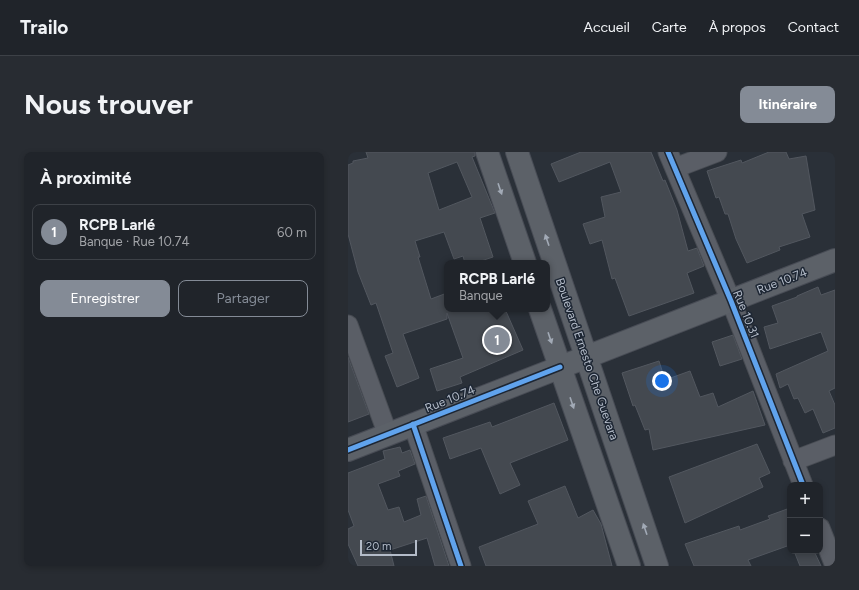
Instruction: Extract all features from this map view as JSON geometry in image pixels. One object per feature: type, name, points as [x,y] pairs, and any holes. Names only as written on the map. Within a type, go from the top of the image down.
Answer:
[{"type":"main road","points":[[487,152],[524,260]]},
{"type":"main road","name":"Boulevard Ernesto Che Guevara","points":[[516,152],[658,566]]},
{"type":"main road","name":"Rue 10.74","points":[[348,450],[835,260]]},
{"type":"main road","points":[[541,312],[629,566]]},
{"type":"street","points":[[672,160],[717,152]]},
{"type":"street","name":"Rue 10.31","points":[[672,160],[731,301],[802,482]]},
{"type":"street","points":[[348,324],[388,434]]},
{"type":"street","points":[[413,424],[461,566]]},
{"type":"street","points":[[793,461],[835,445]]},
{"type":"street","points":[[823,536],[835,566]]},
{"type":"building","points":[[366,152],[475,152],[475,156],[472,157],[495,213],[480,218],[493,257],[484,260],[464,260],[463,256],[454,259],[444,232],[415,241],[420,257],[418,257],[431,299],[444,294],[444,312],[506,312],[523,350],[460,377],[462,383],[437,391],[430,369],[463,358],[447,313],[447,319],[403,334],[419,378],[397,387],[385,356],[393,353],[376,303],[371,305],[358,272],[348,234],[348,165],[353,163],[353,161],[368,158]],"holes":[[[457,162],[472,197],[439,210],[428,173]]]},
{"type":"building","points":[[581,152],[651,152],[663,181],[665,180],[677,210],[688,251],[697,248],[704,266],[687,273],[694,293],[629,316],[615,278],[612,279],[602,240],[590,244],[583,224],[605,217],[601,197],[621,192],[610,162],[559,182],[551,164]]},
{"type":"building","points":[[769,152],[786,152],[789,159],[806,156],[815,210],[802,214],[810,237],[779,247],[780,250],[747,263],[736,239],[728,214],[725,214],[719,197],[716,198],[707,171],[741,160],[742,163]]},
{"type":"building","points":[[818,287],[821,295],[835,290],[835,388],[829,391],[835,405],[835,428],[823,433],[813,409],[805,413],[798,398],[794,399],[788,384],[780,388],[776,374],[828,351],[821,332],[770,349],[764,327],[778,323],[772,306],[797,297]]},
{"type":"building","points":[[733,335],[742,359],[720,366],[712,342]]},
{"type":"building","points":[[348,357],[369,414],[348,422]]},
{"type":"building","points":[[659,361],[665,380],[690,371],[700,397],[713,393],[718,407],[753,391],[765,425],[653,450],[649,429],[645,430],[635,405],[633,406],[622,373]]},
{"type":"building","points":[[554,403],[568,440],[510,463],[520,485],[500,494],[481,448],[450,459],[443,438],[490,422],[492,427]]},
{"type":"building","points":[[757,444],[770,473],[759,478],[763,487],[685,523],[669,477]]},
{"type":"building","points":[[400,447],[402,453],[410,450],[415,464],[398,471],[400,476],[378,484],[388,510],[399,507],[404,522],[421,515],[417,499],[426,496],[449,566],[435,566],[427,538],[390,550],[394,566],[358,566],[348,544],[348,529],[354,526],[348,510],[348,473],[385,459],[383,451]]},
{"type":"building","points":[[565,486],[578,518],[593,510],[601,524],[612,566],[486,566],[479,547],[538,524],[528,501]]},
{"type":"building","points":[[787,509],[787,546],[748,560],[751,566],[694,566],[685,544],[739,526],[740,530],[770,519],[768,516]]},
{"type":"building","points":[[795,554],[815,554],[821,566],[800,566]]},
{"type":"cycle path","points":[[668,152],[731,301],[802,482]]},
{"type":"cycle path","points":[[348,450],[560,367]]},
{"type":"cycle path","points":[[413,424],[461,566]]},
{"type":"place","name":"RCPB Larlé","points":[[497,340]]}]
